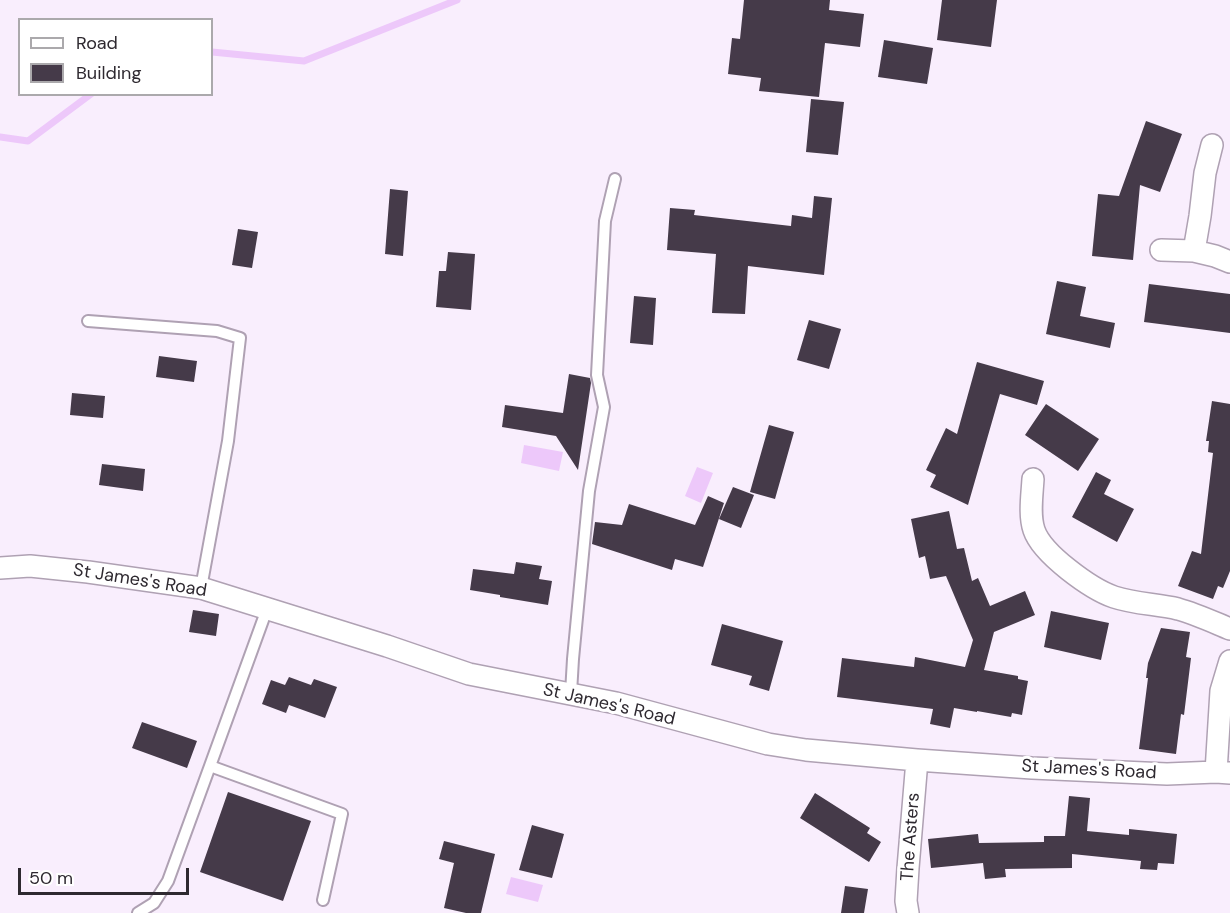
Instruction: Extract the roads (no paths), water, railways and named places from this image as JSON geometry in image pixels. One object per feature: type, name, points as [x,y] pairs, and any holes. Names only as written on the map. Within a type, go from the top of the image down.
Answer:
[{"type":"street","points":[[1194,251],[1205,172],[1212,145]]},
{"type":"street","points":[[1161,250],[1194,251],[1230,262]]},
{"type":"street","points":[[1033,479],[1034,531],[1041,544],[1054,558],[1095,588],[1114,597],[1198,615],[1230,630]]},
{"type":"street","name":"St James's Road","points":[[0,568],[30,566],[201,588],[469,674],[616,703],[768,744],[806,750],[1032,768],[1167,774],[1223,772]]},
{"type":"street","points":[[1223,772],[1221,691],[1230,661]]},
{"type":"street","name":"The Asters","points":[[908,913],[906,901],[917,760]]},
{"type":"lane","points":[[571,693],[589,491],[604,407],[597,375],[605,221],[615,179]]},
{"type":"lane","points":[[88,321],[217,331],[240,338],[228,441],[201,588]]},
{"type":"lane","points":[[138,913],[154,903],[168,881],[267,609]]},
{"type":"lane","points":[[210,766],[342,814],[323,900]]},
{"type":"waterway","points":[[213,52],[304,61],[457,0]]},
{"type":"waterway","points":[[0,137],[28,141],[88,96]]}]
